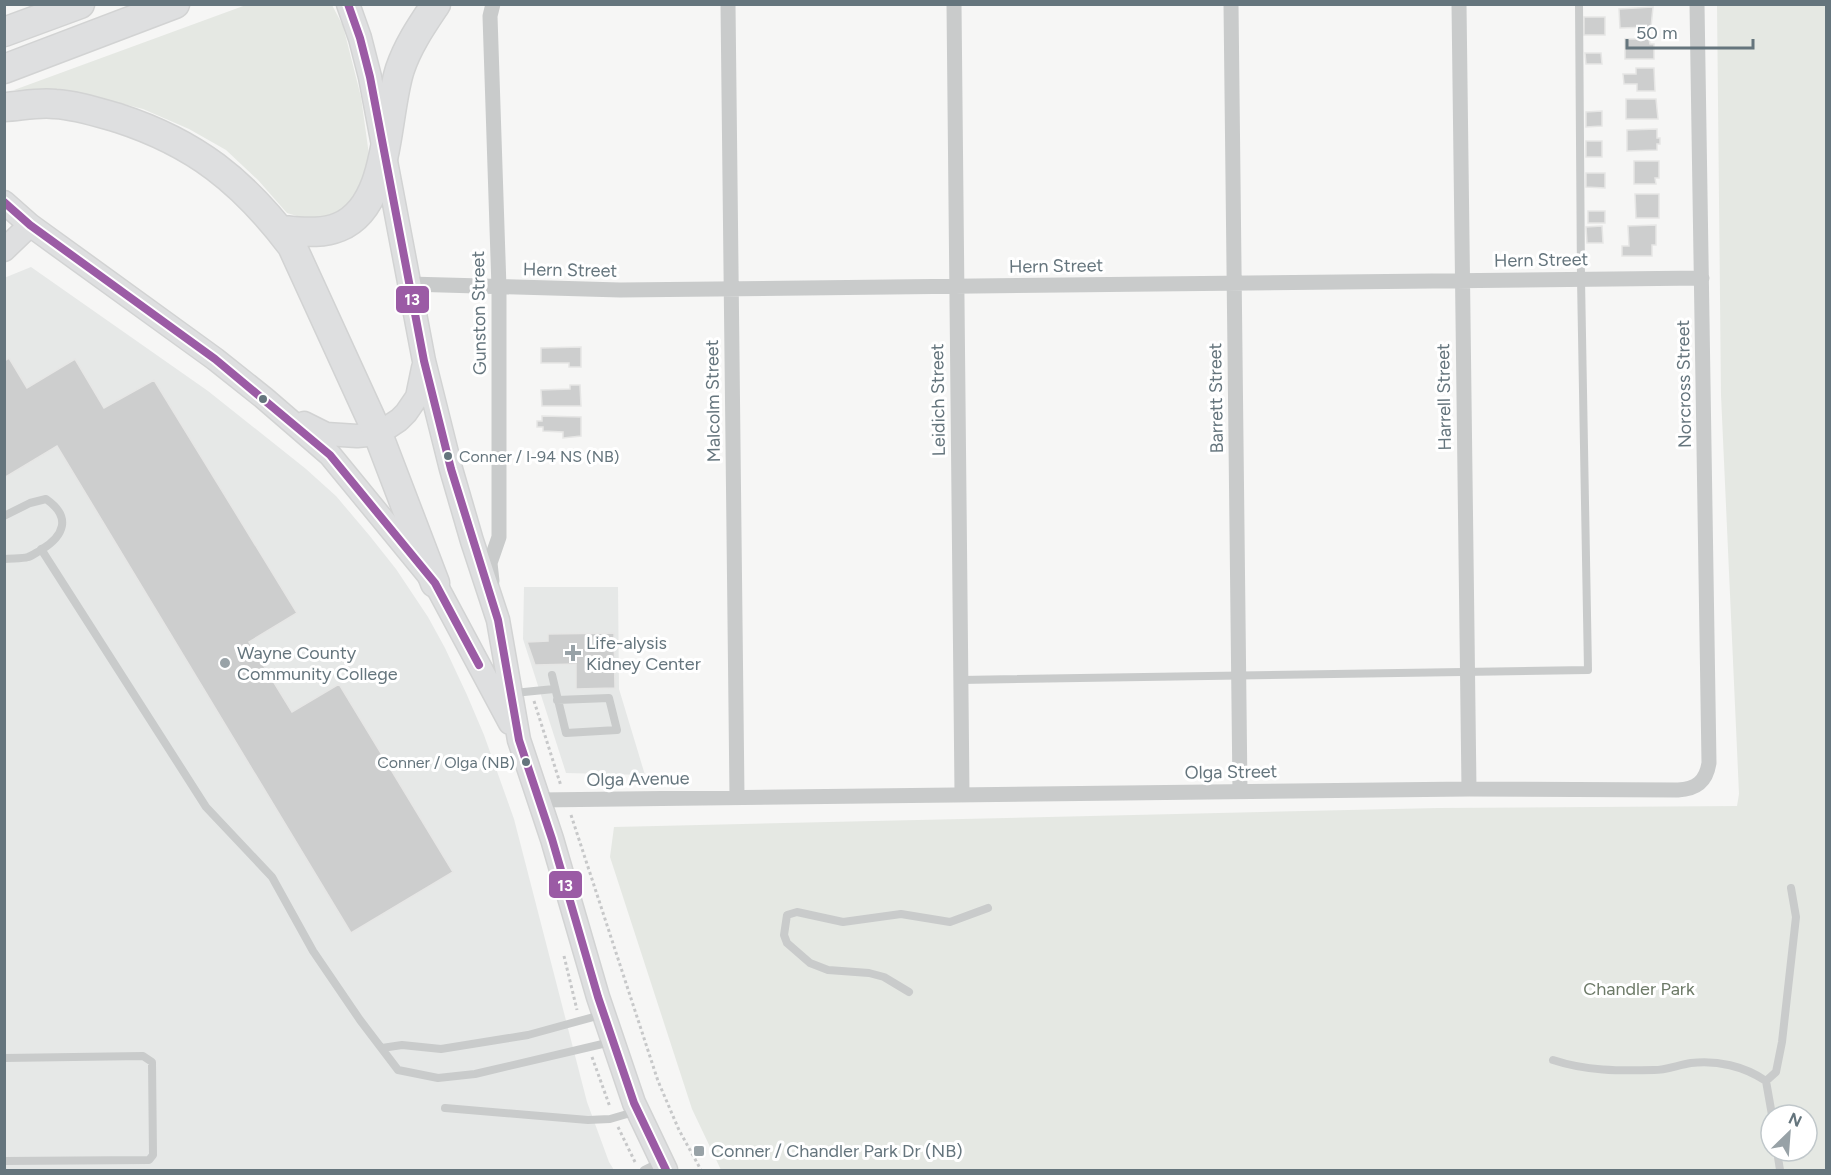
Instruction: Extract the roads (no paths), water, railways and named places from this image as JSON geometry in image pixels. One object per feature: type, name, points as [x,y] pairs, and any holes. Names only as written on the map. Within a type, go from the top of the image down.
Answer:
[{"type":"highway","points":[[4,32],[80,4]]},
{"type":"highway","points":[[4,69],[175,4]]},
{"type":"highway","points":[[280,230],[312,232],[341,226],[358,215],[369,202],[385,154],[400,69],[414,36],[436,4]]},
{"type":"highway","points":[[4,107],[54,104],[94,111],[141,126],[177,141],[210,161],[236,183],[280,230],[292,246],[378,434],[435,583]]},
{"type":"main road","points":[[348,4],[370,76],[424,361],[469,531],[521,692],[519,740]]},
{"type":"main road","points":[[4,202],[30,225],[149,310],[264,398],[330,455],[435,583],[519,740],[604,1014],[657,1167]]},
{"type":"main road","points":[[4,249],[30,225]]},
{"type":"main road","points":[[264,398],[309,427],[326,434],[357,436],[378,434],[399,420],[417,397],[424,361]]},
{"type":"street","name":"Gunston Street","points":[[493,4],[490,16],[499,288],[499,537],[490,563],[498,620]]},
{"type":"street","name":"Malcolm Street","points":[[728,4],[737,797]]},
{"type":"street","name":"Leidich Street","points":[[954,4],[962,794]]},
{"type":"street","name":"Barrett Street","points":[[1231,4],[1240,792]]},
{"type":"street","name":"Harrell Street","points":[[1459,4],[1469,789]]},
{"type":"street","name":"Norcross Street","points":[[1697,4],[1709,763]]},
{"type":"street","name":"Hern Street","points":[[409,284],[620,290],[1702,278]]},
{"type":"street","name":"Olga Street","points":[[737,797],[1469,789],[1691,789],[1700,785],[1706,777],[1709,763]]},
{"type":"street","name":"Olga Avenue","points":[[539,800],[737,797]]},
{"type":"lane","points":[[961,680],[1588,670],[1579,4]]},
{"type":"lane","points":[[4,516],[30,502],[46,500],[56,506],[62,516],[62,529],[54,542],[28,557],[4,559]]},
{"type":"lane","points":[[41,549],[206,807],[272,877],[313,951],[360,1020],[398,1070],[438,1078],[475,1074],[613,1041]]},
{"type":"lane","points":[[552,675],[554,689],[557,700],[567,733],[617,730],[609,698],[557,700]]},
{"type":"lane","points":[[521,692],[554,689]]},
{"type":"lane","points":[[1766,1081],[1776,1072],[1782,1042],[1796,916],[1791,888]]},
{"type":"lane","points":[[909,992],[884,977],[869,973],[828,970],[810,963],[787,943],[784,935],[787,915],[797,912],[843,922],[901,914],[950,922],[988,908]]},
{"type":"lane","points":[[382,1048],[402,1045],[441,1049],[528,1035],[604,1014]]},
{"type":"lane","points":[[4,1058],[143,1056],[148,1058],[152,1062],[153,1155],[149,1160],[4,1161]]},
{"type":"lane","points":[[1553,1060],[1576,1068],[1608,1070],[1657,1070],[1692,1063],[1725,1064],[1752,1072],[1766,1081],[1770,1103]]},
{"type":"lane","points":[[445,1108],[588,1120],[614,1118],[637,1111]]},
{"type":"place","name":"Conner / I-94 NS (NB)","points":[[448,456]]},
{"type":"place","name":"Life-alysis Kidney Center","points":[[573,653]]},
{"type":"place","name":"Wayne County Community College","points":[[225,663]]},
{"type":"place","name":"Conner / Olga (NB)","points":[[526,762]]},
{"type":"place","name":"Conner / Chandler Park Dr (NB)","points":[[699,1151]]},
{"type":"park label","name":"Chandler Park","points":[[1639,989]]}]
